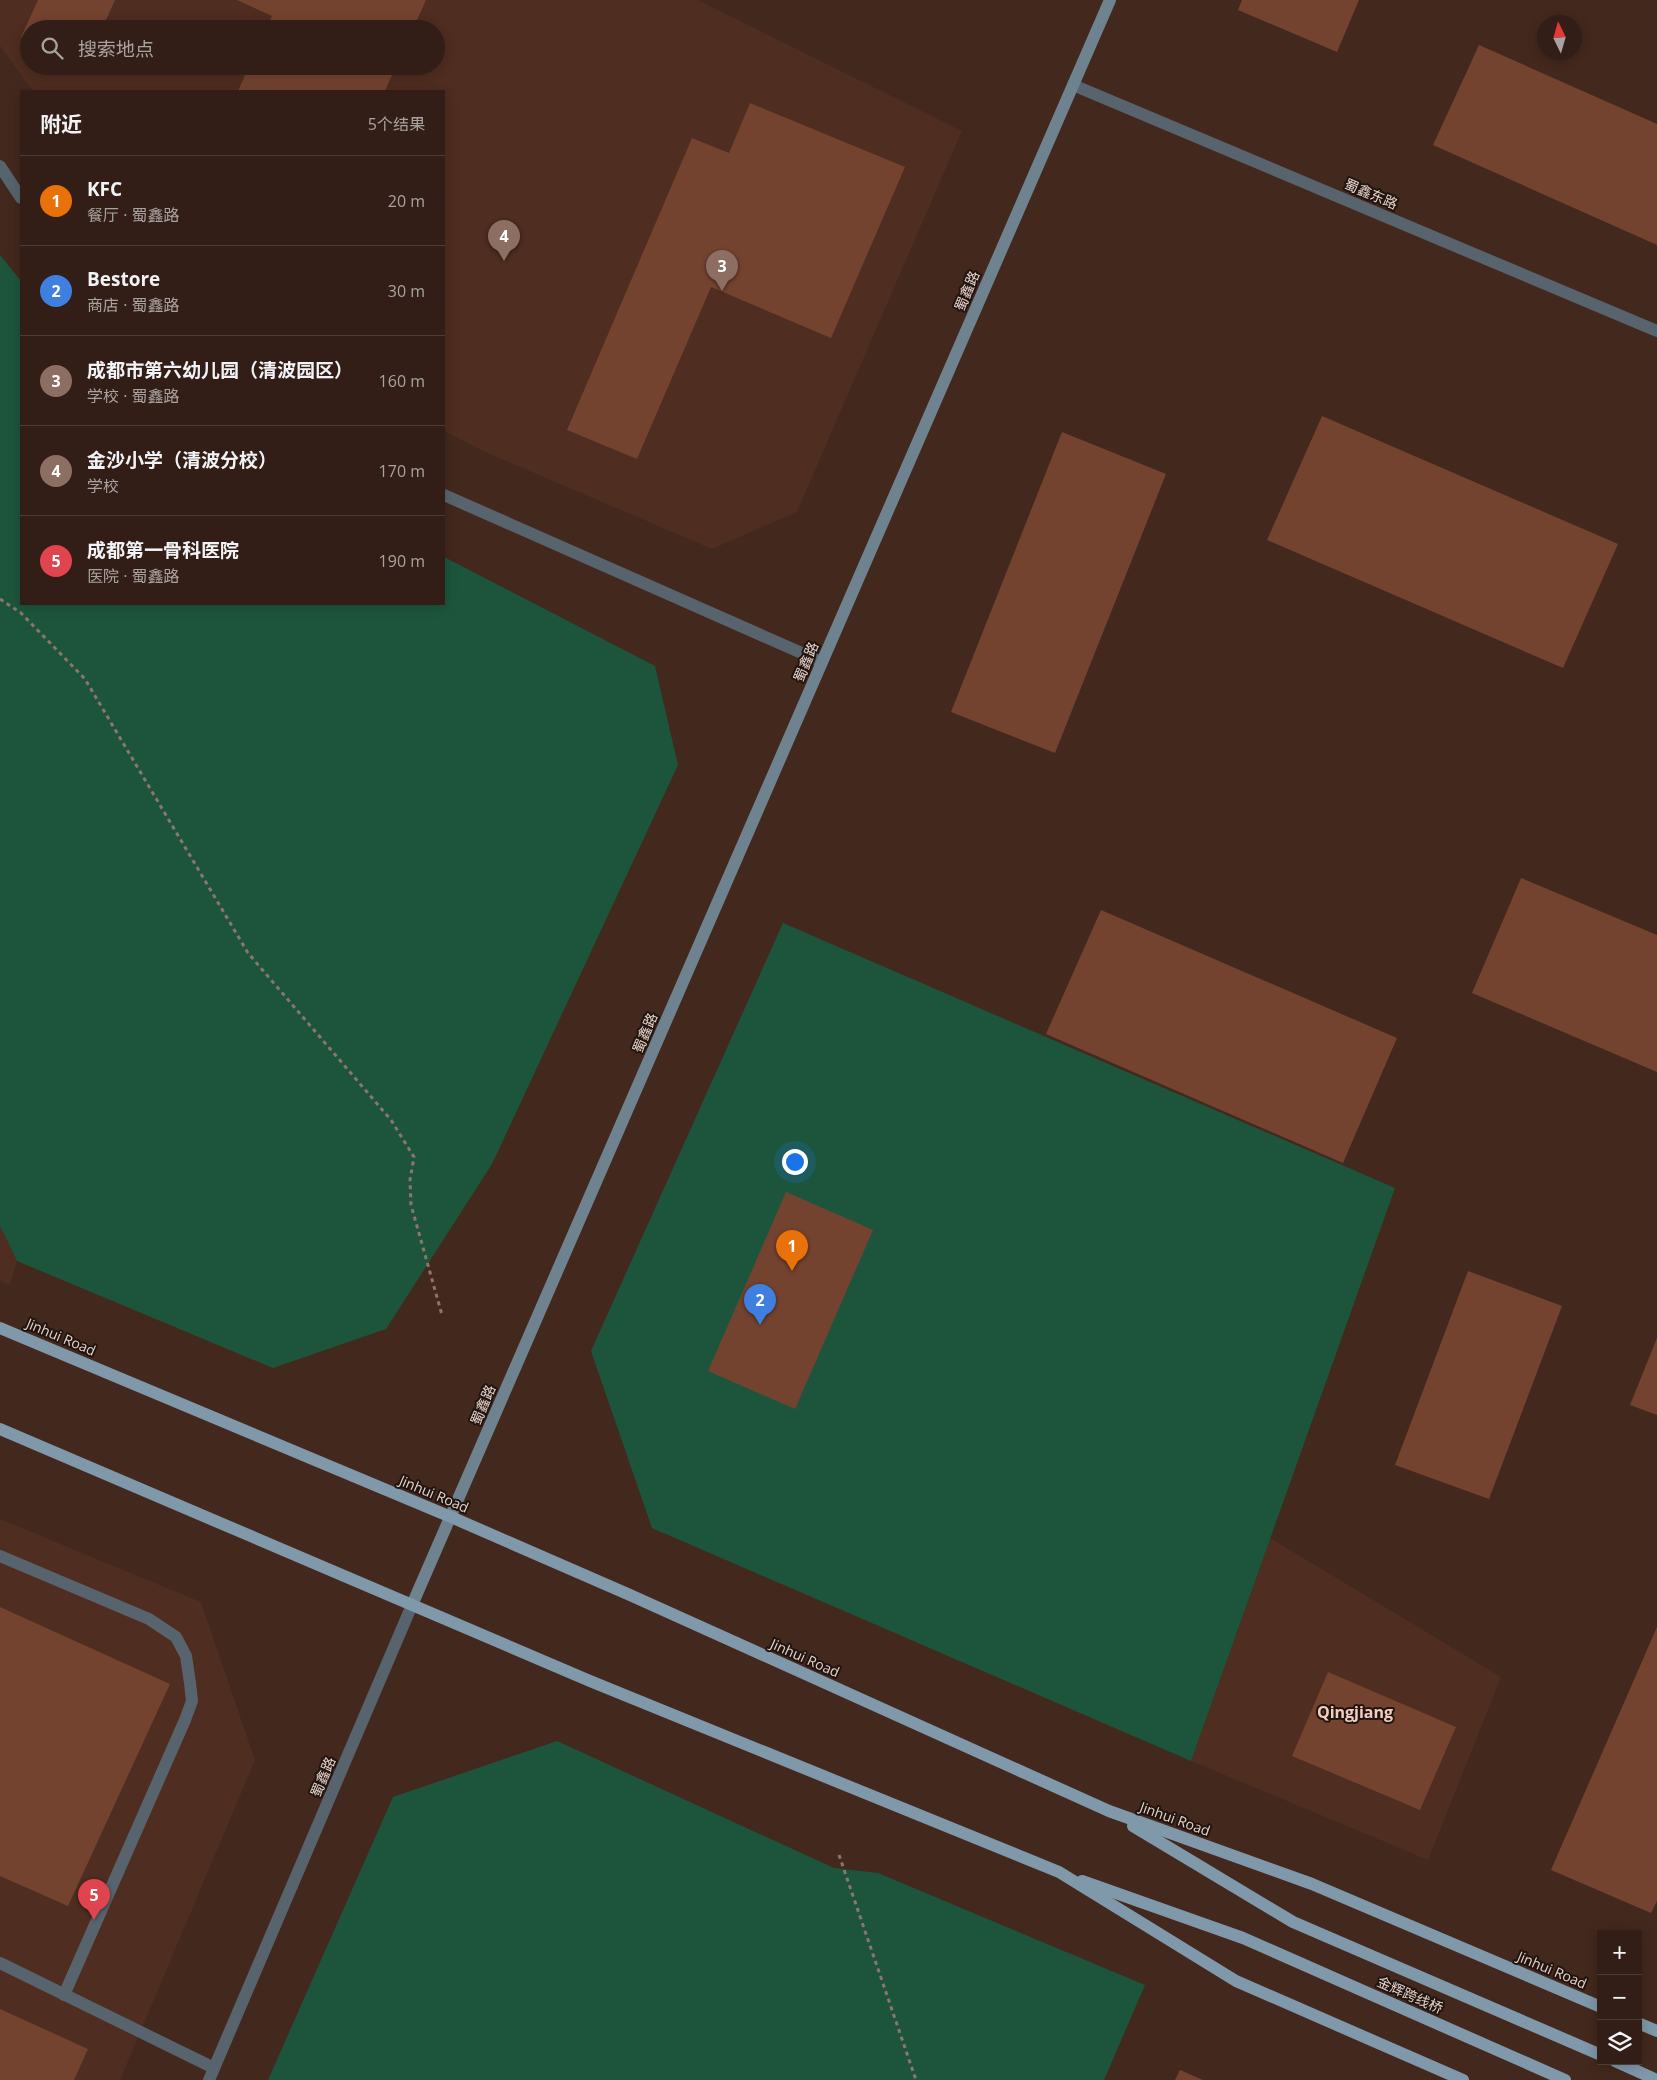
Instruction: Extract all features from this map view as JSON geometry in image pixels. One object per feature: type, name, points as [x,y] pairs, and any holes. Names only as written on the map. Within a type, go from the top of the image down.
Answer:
[{"type":"main road","name":"Jinhui Road","points":[[0,1328],[451,1517],[630,1595],[1109,1812],[1312,1884],[1597,2005]]},
{"type":"main road","points":[[0,1429],[412,1606],[1058,1872],[1236,1981],[1463,2080]]},
{"type":"main road","name":"金辉跨线桥","points":[[1109,1812],[1293,1922],[1597,2053]]},
{"type":"main road","name":"金辉跨线桥","points":[[1058,1872],[1243,1938],[1565,2080]]},
{"type":"main road","points":[[1642,2025],[1657,2031]]},
{"type":"main road","points":[[1624,2065],[1657,2080]]},
{"type":"street","name":"蜀鑫路","points":[[209,2080],[412,1606],[1110,0]]},
{"type":"street","name":"蜀鑫东路","points":[[1073,86],[1657,330]]},
{"type":"street","points":[[0,166],[20,196]]},
{"type":"street","points":[[445,495],[822,662]]},
{"type":"street","points":[[0,1556],[150,1619],[176,1637],[186,1656],[190,1683],[192,1701],[186,1720],[64,1995]]},
{"type":"street","points":[[0,1963],[214,2068]]},
{"type":"path","points":[[0,599],[21,613],[86,679],[248,953],[391,1120],[414,1156],[410,1180],[411,1204],[442,1315]]},
{"type":"path","points":[[839,1855],[916,2080]]},
{"type":"shaded area","points":[[0,0],[698,0],[962,131],[797,512],[712,549],[483,451],[445,432],[445,90],[32,90],[21,75],[445,75],[445,20],[20,20],[20,73],[0,46]]},
{"type":"shaded area","points":[[0,1226],[17,1261],[10,1285],[0,1280]]},
{"type":"shaded area","points":[[0,1519],[201,1602],[255,1760],[120,2080],[0,2080]]},
{"type":"shaded area","points":[[1270,1538],[1501,1677],[1428,1860],[1191,1761]]},
{"type":"green space","points":[[0,255],[20,280],[20,605],[445,605],[445,558],[655,666],[678,765],[492,1164],[386,1329],[273,1368],[17,1261],[0,1226]]},
{"type":"green space","points":[[783,923],[1395,1188],[1191,1761],[652,1528],[591,1351]]},
{"type":"green space","points":[[557,1741],[834,1868],[878,1873],[1145,1985],[1104,2080],[268,2080],[393,1797]]},
{"type":"building","points":[[38,0],[115,0],[106,20],[29,20]]},
{"type":"building","points":[[237,0],[426,0],[417,20],[270,20],[272,16]]},
{"type":"building","points":[[1242,0],[1359,0],[1337,52],[1238,10]]},
{"type":"building","points":[[1479,45],[1657,124],[1657,245],[1433,145]]},
{"type":"building","points":[[245,75],[392,75],[385,90],[238,90]]},
{"type":"building","points":[[750,103],[905,167],[831,338],[711,287],[637,459],[567,430],[692,138],[729,153]]},
{"type":"building","points":[[1322,416],[1618,544],[1563,668],[1267,540]]},
{"type":"building","points":[[1062,432],[1166,474],[1055,753],[951,712]]},
{"type":"building","points":[[1521,878],[1657,935],[1657,1072],[1472,993]]},
{"type":"building","points":[[1101,910],[1397,1038],[1343,1163],[1046,1034]]},
{"type":"building","points":[[786,1192],[873,1230],[795,1409],[708,1371]]},
{"type":"building","points":[[1468,1271],[1562,1306],[1489,1499],[1395,1465]]},
{"type":"building","points":[[1657,1338],[1657,1415],[1630,1405]]},
{"type":"building","points":[[0,1607],[170,1684],[68,1906],[0,1876]]},
{"type":"building","points":[[1657,1627],[1657,1901],[1651,1913],[1551,1870]]},
{"type":"building","points":[[1328,1672],[1456,1727],[1420,1810],[1292,1756]]},
{"type":"building","points":[[0,2009],[88,2049],[74,2080],[0,2080]]},
{"type":"building","points":[[1180,2070],[1203,2080],[1175,2080]]},
{"type":"place","name":"金沙小学（清波分校）","points":[[504,261]]},
{"type":"place","name":"成都市第六幼儿园（清波园区）","points":[[722,291]]},
{"type":"place","name":"KFC","points":[[792,1271]]},
{"type":"place","name":"Bestore","points":[[760,1325]]},
{"type":"place","name":"成都第一骨科医院","points":[[94,1920]]},
{"type":"district","name":"Qingjiang","points":[[1355,1712]]}]
